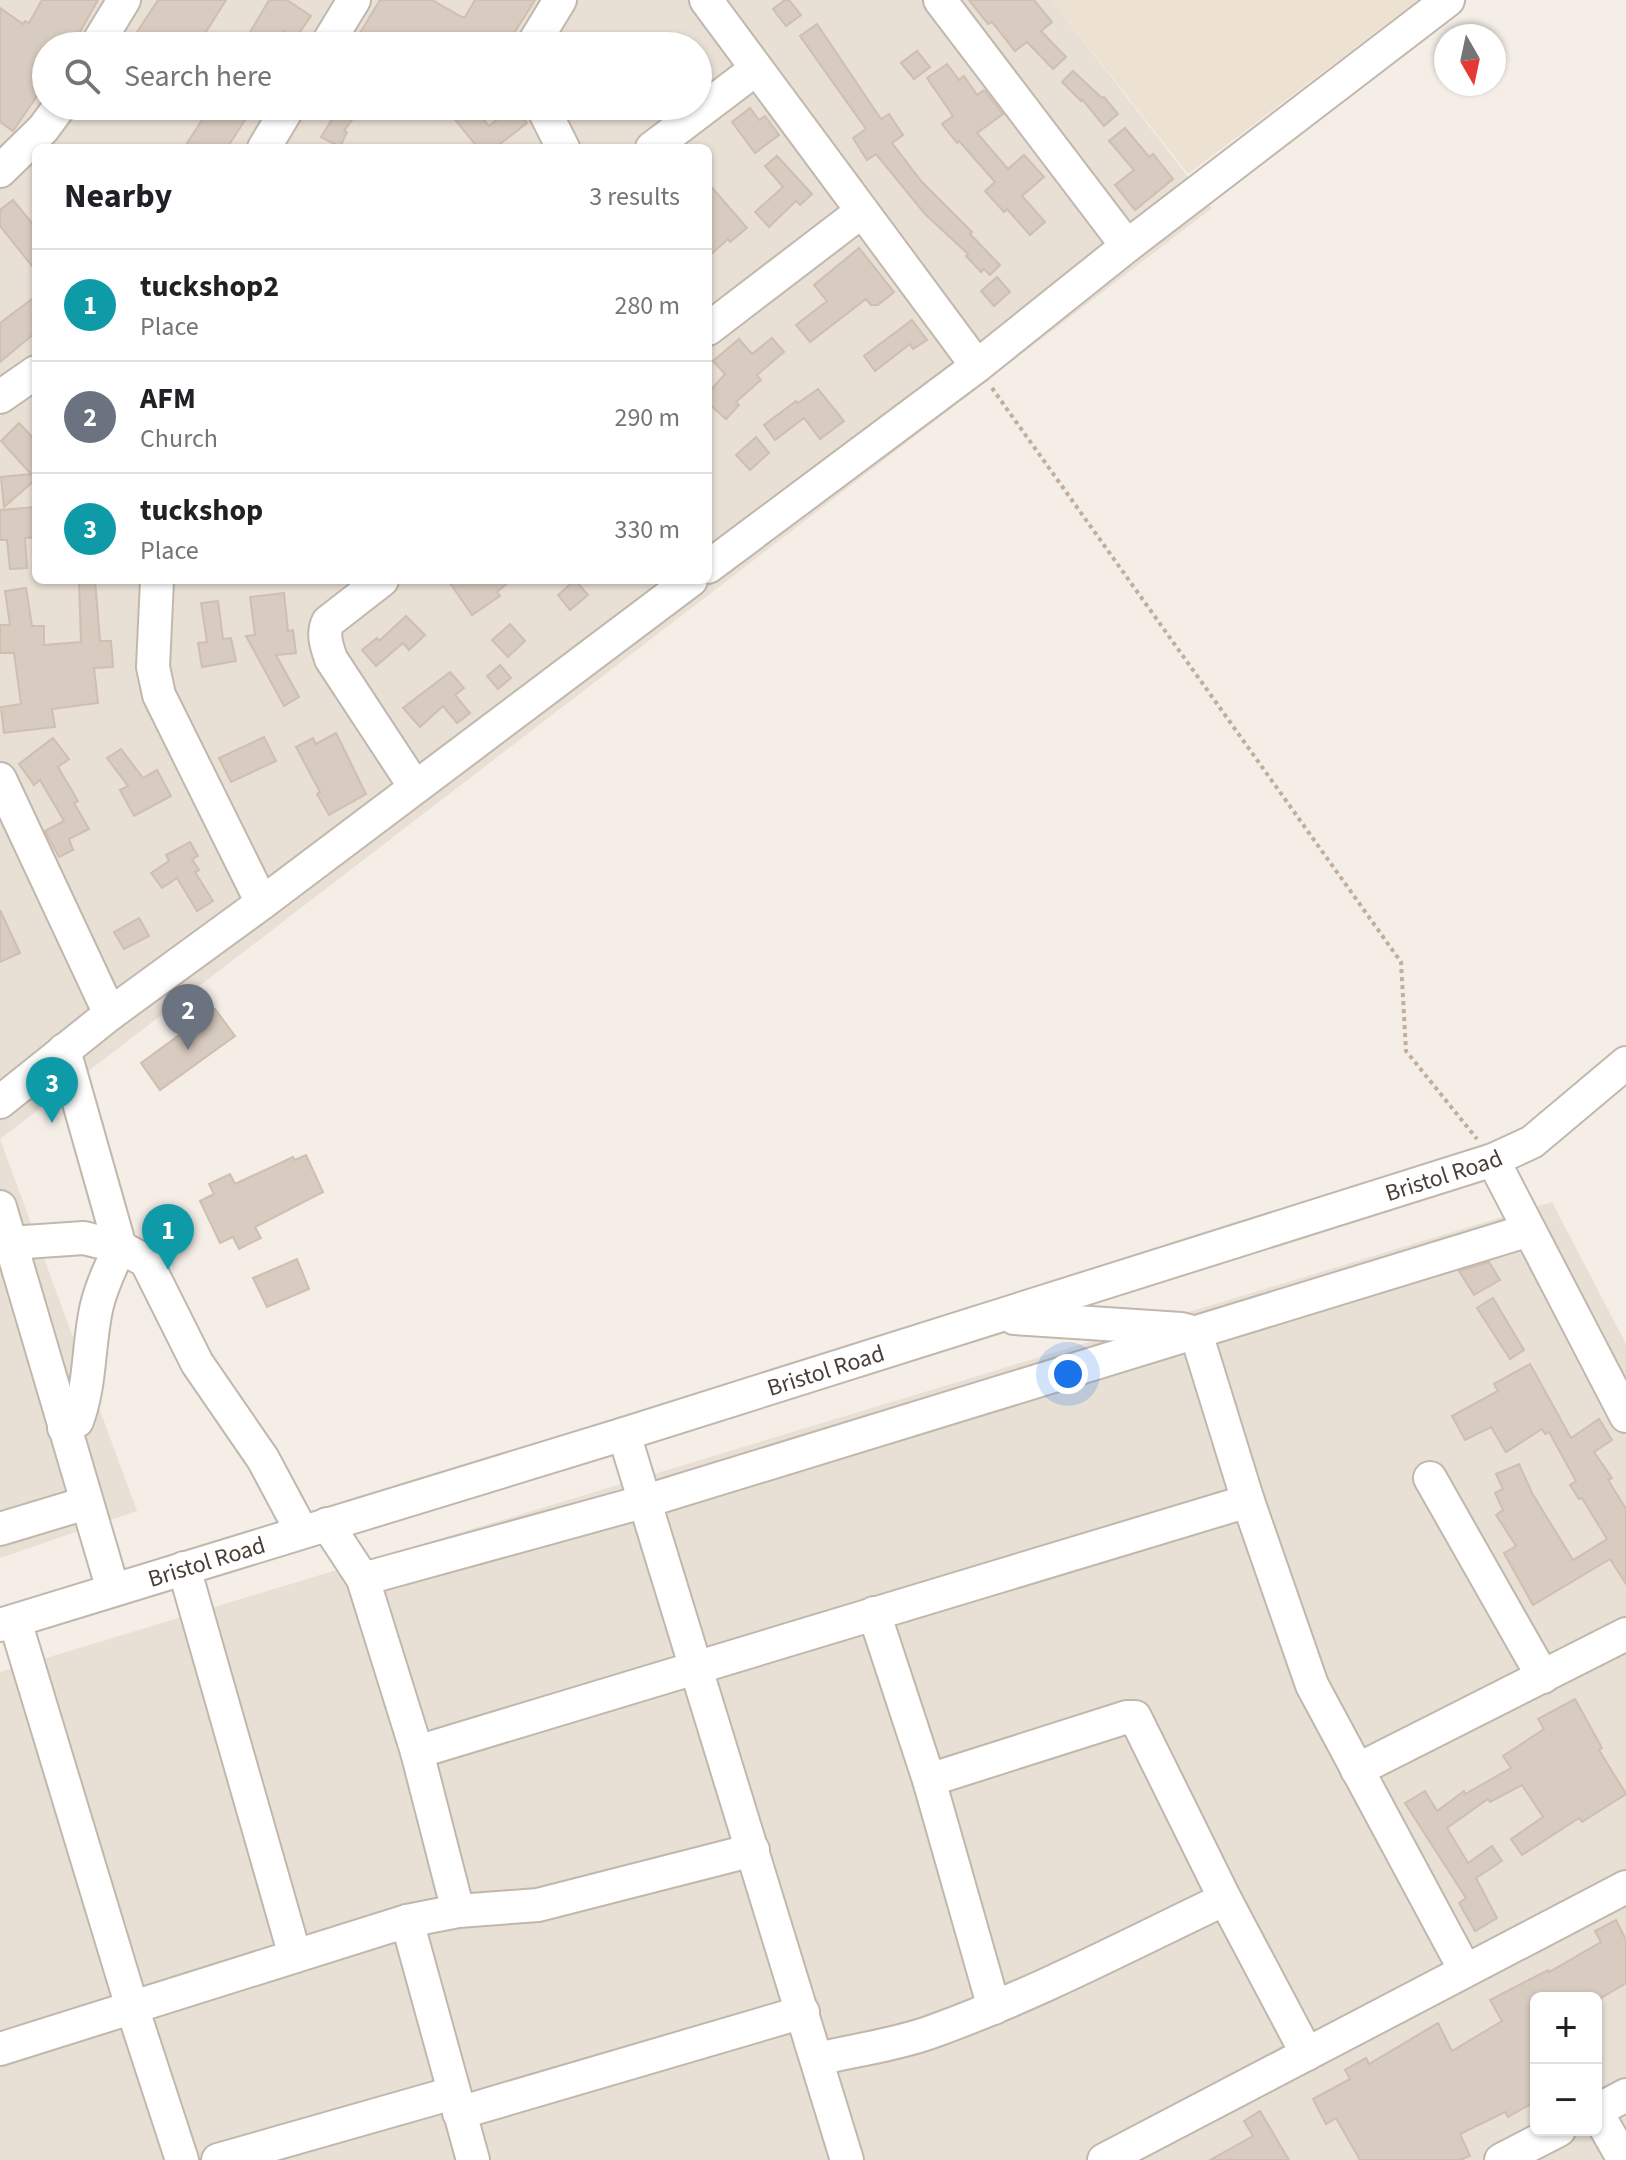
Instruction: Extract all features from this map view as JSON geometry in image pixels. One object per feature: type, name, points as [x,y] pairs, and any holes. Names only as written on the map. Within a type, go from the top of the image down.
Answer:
[{"type":"street","points":[[105,32],[124,0]]},
{"type":"street","points":[[335,32],[354,0]]},
{"type":"street","points":[[541,32],[560,0]]},
{"type":"street","points":[[706,0],[977,366]]},
{"type":"street","points":[[940,0],[1127,246]]},
{"type":"street","points":[[712,564],[977,366],[1127,246],[1448,0]]},
{"type":"street","points":[[712,102],[756,69]]},
{"type":"street","points":[[0,171],[50,120]]},
{"type":"street","points":[[274,144],[283,120]]},
{"type":"street","points":[[549,120],[561,144]]},
{"type":"street","points":[[657,144],[689,120]]},
{"type":"street","points":[[712,326],[861,212]]},
{"type":"street","points":[[0,397],[32,375]]},
{"type":"street","points":[[157,584],[153,667],[159,695],[262,903]]},
{"type":"street","points":[[377,584],[328,622],[326,642],[331,659],[415,787]]},
{"type":"street","points":[[0,1102],[110,1014],[686,584]]},
{"type":"street","points":[[0,779],[110,1014]]},
{"type":"street","points":[[64,1050],[120,1247],[97,1307],[83,1405],[77,1421],[64,1428]]},
{"type":"street","name":"Bristol Road","points":[[7,1623],[624,1434],[1493,1160],[1532,1142],[1626,1063]]},
{"type":"street","points":[[1493,1160],[1626,1416]]},
{"type":"street","points":[[0,1207],[113,1590]]},
{"type":"street","points":[[363,1579],[646,1501],[1529,1230]]},
{"type":"street","points":[[10,1243],[84,1238],[120,1247],[146,1261],[197,1363],[315,1528],[363,1579],[417,1752],[458,1911]]},
{"type":"street","points":[[999,1316],[1181,1329],[1196,1333]]},
{"type":"street","points":[[1196,1333],[1248,1501],[1312,1685],[1465,1970]]},
{"type":"street","points":[[624,1434],[847,2160]]},
{"type":"street","points":[[1430,1478],[1543,1677]]},
{"type":"street","points":[[417,1752],[1248,1501]]},
{"type":"street","points":[[0,1529],[86,1503]]},
{"type":"street","points":[[184,1568],[295,1956]]},
{"type":"street","points":[[874,1613],[929,1780],[994,2008]]},
{"type":"street","points":[[7,1623],[182,2160]]},
{"type":"street","points":[[1357,1770],[1626,1634]]},
{"type":"street","points":[[929,1780],[1135,1717],[1225,1899],[1307,2054]]},
{"type":"street","points":[[0,2049],[407,1921],[458,1911],[538,1905],[753,1850]]},
{"type":"street","points":[[1104,2160],[1626,1887]]},
{"type":"street","points":[[818,2059],[912,2038],[994,2008],[1225,1899]]},
{"type":"street","points":[[407,1921],[473,2160]]},
{"type":"street","points":[[218,2160],[456,2103],[803,2012]]},
{"type":"street","points":[[1602,2108],[1626,2095]]},
{"type":"street","points":[[1602,2122],[1624,2160]]},
{"type":"street","points":[[1501,2160],[1547,2136]]},
{"type":"path","points":[[977,366],[1401,962],[1406,1051],[1493,1160]]},
{"type":"shaded area","points":[[0,0],[1052,0],[1212,208],[0,1139]]},
{"type":"shaded area","points":[[1052,0],[1418,0],[1188,174]]},
{"type":"shaded area","points":[[0,1139],[137,1511],[0,1558]]},
{"type":"shaded area","points":[[1552,1202],[1626,1344],[1626,2160],[0,2160],[0,1672]]},
{"type":"building","points":[[42,0],[98,0],[80,32],[32,32],[32,103],[13,131],[0,122],[0,8],[23,24],[25,21],[29,23]]},
{"type":"building","points":[[158,0],[226,0],[206,32],[137,32]]},
{"type":"building","points":[[269,0],[287,0],[311,16],[300,32],[250,32]]},
{"type":"building","points":[[380,0],[432,0],[465,17],[475,0],[535,0],[515,32],[361,32]]},
{"type":"building","points":[[789,0],[801,15],[786,26],[773,9]]},
{"type":"building","points":[[969,0],[1034,0],[1052,22],[1041,31],[1066,57],[1053,69],[1027,42],[1015,51]]},
{"type":"building","points":[[817,24],[881,119],[889,114],[903,135],[892,143],[922,182],[1000,265],[990,275],[984,269],[981,272],[966,256],[968,254],[925,214],[876,154],[867,160],[853,138],[866,129],[800,36]]},
{"type":"building","points":[[917,51],[930,67],[914,79],[901,63]]},
{"type":"building","points":[[947,64],[959,80],[964,76],[977,95],[984,90],[1003,114],[977,133],[1008,169],[1024,155],[1044,177],[1022,196],[1045,222],[1030,235],[1007,209],[1004,212],[985,191],[995,182],[942,124],[953,116],[927,78]]},
{"type":"building","points":[[1073,71],[1104,97],[1118,114],[1104,126],[1082,99],[1062,82]]},
{"type":"building","points":[[750,108],[759,120],[765,116],[779,135],[755,153],[732,122]]},
{"type":"building","points":[[202,120],[245,120],[230,144],[187,144]]},
{"type":"building","points":[[331,120],[352,120],[344,131],[347,132],[341,144],[321,137]]},
{"type":"building","points":[[455,120],[484,120],[489,126],[496,120],[525,120],[527,123],[500,144],[475,144]]},
{"type":"building","points":[[1125,128],[1149,157],[1153,154],[1173,179],[1135,210],[1115,185],[1134,170],[1109,141]]},
{"type":"building","points":[[777,156],[812,194],[800,205],[796,201],[769,227],[755,212],[783,187],[765,166]]},
{"type":"building","points":[[712,188],[747,228],[730,242],[728,239],[712,253]]},
{"type":"building","points":[[13,200],[32,223],[32,266],[0,226],[0,210]]},
{"type":"building","points":[[859,248],[894,292],[878,305],[871,305],[866,299],[810,342],[796,325],[827,301],[814,285]]},
{"type":"building","points":[[997,277],[1010,292],[994,306],[981,291]]},
{"type":"building","points":[[32,299],[32,335],[0,362],[0,323]]},
{"type":"building","points":[[912,320],[927,340],[913,349],[910,344],[875,371],[864,356]]},
{"type":"building","points":[[772,338],[784,352],[757,375],[761,380],[736,402],[739,405],[726,419],[712,407],[712,389],[725,374],[713,361],[739,339],[752,354]]},
{"type":"building","points":[[818,389],[844,421],[820,439],[804,418],[775,440],[764,425]]},
{"type":"building","points":[[19,423],[32,437],[32,482],[4,507],[1,477],[31,474],[1,441]]},
{"type":"building","points":[[756,437],[769,453],[750,470],[736,455]]},
{"type":"building","points":[[32,507],[32,537],[25,538],[27,568],[10,569],[7,540],[0,540],[0,510]]},
{"type":"building","points":[[79,584],[95,584],[100,641],[111,641],[113,667],[94,668],[98,703],[52,709],[55,727],[4,733],[1,707],[21,704],[14,653],[0,653],[0,625],[10,625],[5,591],[26,588],[32,626],[44,626],[44,645],[81,642]]},
{"type":"building","points":[[451,584],[506,584],[497,592],[500,596],[472,615]]},
{"type":"building","points":[[570,584],[578,584],[588,595],[570,610],[558,595]]},
{"type":"building","points":[[284,593],[288,631],[293,630],[296,653],[276,655],[299,697],[284,706],[246,636],[255,635],[250,597]]},
{"type":"building","points":[[218,601],[223,639],[231,638],[236,661],[202,667],[198,643],[207,642],[201,603]]},
{"type":"building","points":[[406,616],[425,635],[409,650],[403,643],[376,666],[362,650],[377,638],[379,641]]},
{"type":"building","points":[[510,624],[525,641],[508,657],[492,640]]},
{"type":"building","points":[[500,665],[511,678],[498,689],[487,676]]},
{"type":"building","points":[[450,672],[464,688],[455,695],[470,713],[457,723],[443,706],[420,727],[403,708]]},
{"type":"building","points":[[336,733],[366,794],[329,815],[296,747],[313,738],[316,744]]},
{"type":"building","points":[[264,737],[276,761],[231,782],[219,758]]},
{"type":"building","points":[[53,738],[69,759],[58,767],[78,801],[74,803],[89,829],[69,839],[73,850],[59,857],[45,831],[64,821],[40,780],[34,785],[19,764]]},
{"type":"building","points":[[121,749],[143,778],[157,770],[171,796],[134,816],[120,790],[128,786],[107,758]]},
{"type":"building","points":[[190,842],[198,856],[192,859],[199,870],[195,872],[213,901],[197,911],[177,878],[162,888],[151,873],[169,861],[166,855]]},
{"type":"building","points":[[0,910],[20,953],[0,962]]},
{"type":"building","points":[[139,918],[149,936],[124,949],[114,932]]},
{"type":"building","points":[[215,1009],[235,1036],[160,1090],[141,1063]]},
{"type":"building","points":[[306,1155],[323,1192],[255,1227],[261,1238],[239,1249],[233,1237],[220,1243],[200,1201],[214,1194],[209,1184],[230,1174],[235,1184],[293,1157],[295,1160]]},
{"type":"building","points":[[297,1259],[309,1289],[267,1307],[253,1278]]},
{"type":"building","points":[[1489,1262],[1500,1280],[1474,1295],[1459,1271]]},
{"type":"building","points":[[1493,1298],[1524,1350],[1510,1359],[1477,1308]]},
{"type":"building","points":[[1530,1364],[1571,1438],[1599,1419],[1612,1440],[1594,1452],[1612,1478],[1608,1480],[1626,1509],[1626,1584],[1610,1559],[1533,1605],[1504,1553],[1516,1546],[1496,1515],[1503,1510],[1495,1493],[1503,1489],[1496,1474],[1519,1464],[1532,1493],[1573,1560],[1607,1539],[1582,1498],[1579,1499],[1570,1485],[1576,1481],[1549,1432],[1545,1434],[1542,1429],[1506,1452],[1491,1427],[1465,1440],[1452,1416],[1498,1391],[1494,1384]]},
{"type":"building","points":[[1575,1699],[1602,1748],[1599,1750],[1626,1794],[1582,1822],[1579,1818],[1522,1855],[1511,1839],[1543,1817],[1522,1785],[1490,1802],[1488,1799],[1447,1828],[1468,1863],[1492,1846],[1502,1861],[1476,1878],[1497,1918],[1475,1931],[1459,1903],[1466,1898],[1405,1803],[1425,1791],[1437,1811],[1464,1791],[1465,1794],[1511,1768],[1503,1756],[1544,1729],[1538,1719]]},
{"type":"building","points":[[1616,1920],[1626,1940],[1626,1983],[1602,1997],[1602,1992],[1530,1992],[1530,2104],[1508,2117],[1505,2112],[1460,2134],[1470,2156],[1460,2160],[1360,2160],[1336,2118],[1326,2124],[1313,2099],[1350,2079],[1345,2070],[1366,2058],[1369,2064],[1438,2023],[1452,2051],[1502,2021],[1490,2000],[1549,1972],[1601,1942],[1595,1931]]},
{"type":"building","points":[[1260,2111],[1289,2160],[1210,2160],[1253,2136],[1244,2121]]},
{"type":"place","name":"AFM","points":[[188,1050]]},
{"type":"place","name":"tuckshop","points":[[52,1123]]},
{"type":"place","name":"tuckshop2","points":[[168,1270]]}]
